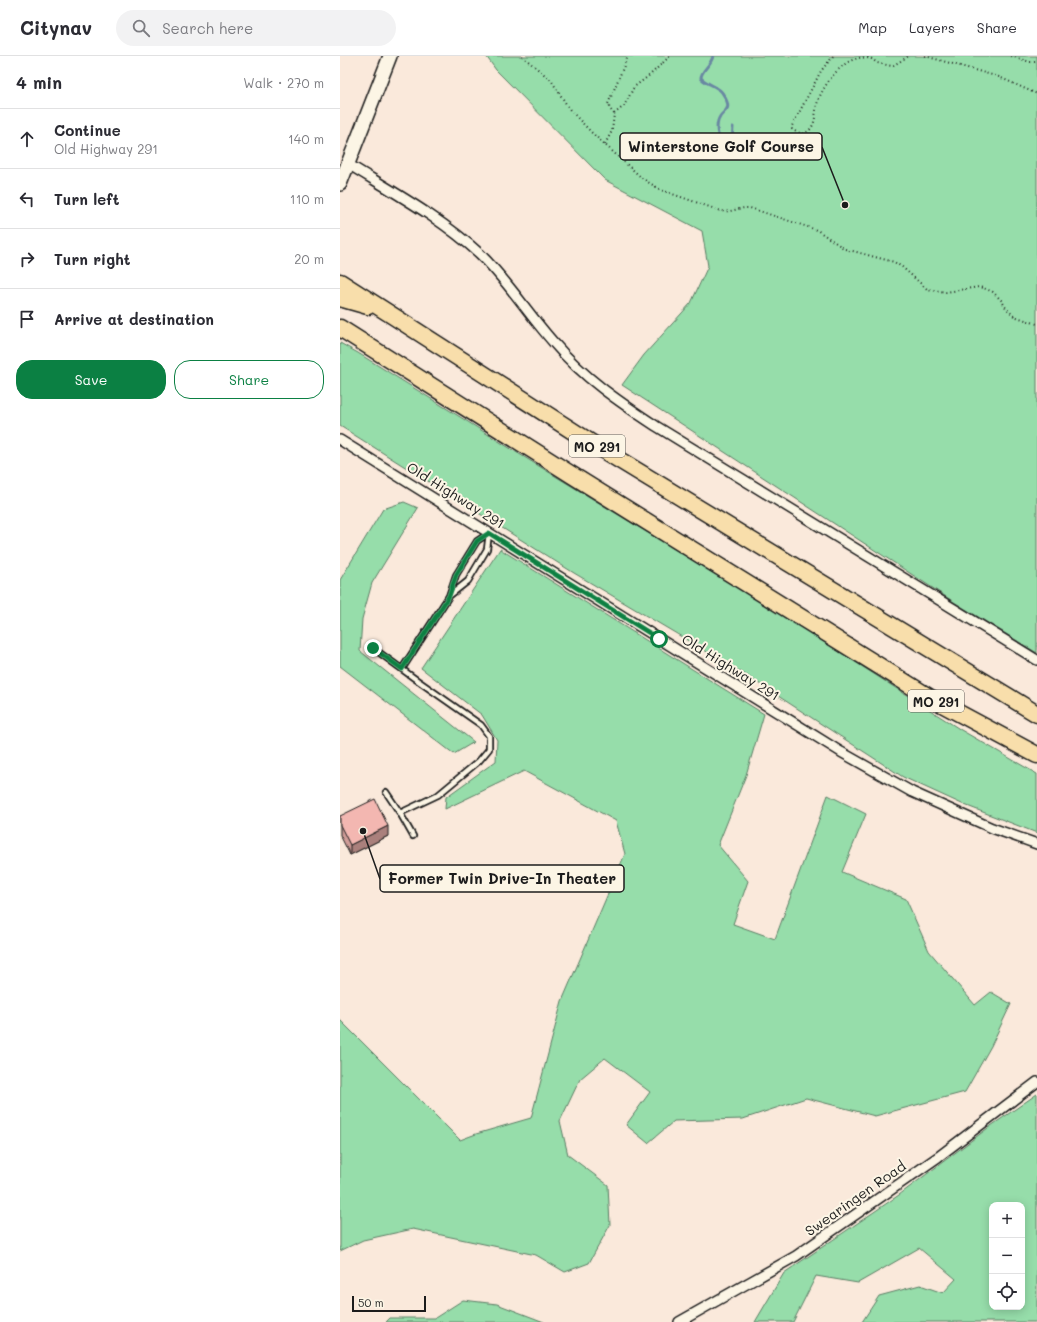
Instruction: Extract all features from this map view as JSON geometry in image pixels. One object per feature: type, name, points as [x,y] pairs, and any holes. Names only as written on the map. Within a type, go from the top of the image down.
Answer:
[{"type":"highway","name":"MO 291","points":[[341,286],[390,314],[593,444],[1037,714]]},
{"type":"highway","name":"MO 291","points":[[342,330],[572,475],[929,696],[1037,755]]},
{"type":"main road","points":[[340,184],[390,56]]},
{"type":"street","points":[[348,164],[453,231],[480,255],[506,282],[553,343],[582,373],[616,400],[1037,660]]},
{"type":"street","name":"Old Highway 291","points":[[340,440],[841,752],[924,798],[992,828],[1037,844]]},
{"type":"street","name":"Swearingen Road","points":[[679,1322],[796,1256],[938,1157],[1037,1082]]},
{"type":"lane","points":[[402,669],[449,596],[456,575],[477,541],[489,533]]},
{"type":"lane","points":[[449,596],[468,581],[487,549],[489,533]]},
{"type":"lane","points":[[373,648],[481,725],[489,736],[489,749],[479,761],[438,795],[400,813]]},
{"type":"lane","points":[[386,792],[413,836]]},
{"type":"path","points":[[522,56],[551,80],[570,110],[592,133],[643,179],[661,190],[721,211],[726,212],[742,207],[750,208],[817,230],[845,249],[894,262],[902,267],[927,290],[946,292],[979,287],[986,289],[1002,301],[1006,308],[1014,316],[1037,324]]},
{"type":"path","points":[[614,114],[608,104],[628,56]]},
{"type":"path","points":[[605,144],[612,131],[614,114],[624,106],[634,87],[650,75],[670,56]]},
{"type":"path","points":[[832,56],[821,71],[792,126],[792,129],[797,132],[804,133],[810,129],[814,122],[820,96],[824,87],[835,74],[849,62],[859,58],[872,59]]},
{"type":"path","points":[[868,56],[884,65],[892,66],[909,56]]},
{"type":"path","points":[[925,56],[1000,77],[1037,94]]},
{"type":"path","points":[[1011,56],[1030,62],[1037,62]]},
{"type":"green space","points":[[486,56],[1037,56],[1037,653],[954,602],[622,385],[644,355],[691,303],[708,266],[702,231],[605,180],[496,70]]},
{"type":"green space","points":[[340,343],[779,613],[961,730],[1037,774],[1037,833],[962,804],[903,777],[741,672],[574,573],[340,426]]},
{"type":"green space","points":[[404,502],[418,508],[372,583],[362,619],[360,651],[474,742],[454,754],[340,666],[340,580],[383,509]]},
{"type":"green space","points":[[500,549],[764,714],[746,775],[718,845],[748,881],[733,924],[775,939],[828,795],[866,814],[842,872],[906,899],[929,951],[975,1005],[991,992],[1011,1004],[991,1046],[965,1092],[875,1116],[806,1098],[743,1119],[674,1121],[648,1143],[626,1125],[650,1092],[605,1058],[580,1079],[560,1121],[568,1155],[608,1185],[610,1225],[589,1263],[565,1272],[536,1255],[413,1229],[363,1240],[340,1251],[340,1020],[460,1140],[531,1118],[562,1001],[625,854],[616,821],[524,771],[445,809],[446,797],[496,761],[497,740],[482,715],[421,668]]},
{"type":"green space","points":[[1037,1094],[1037,1322],[862,1322],[879,1296],[920,1285],[943,1293],[956,1279],[919,1248],[858,1283],[816,1276],[793,1322],[755,1322],[784,1273],[899,1195],[988,1128]]},
{"type":"green space","points":[[463,1300],[497,1304],[544,1322],[386,1322],[390,1318],[435,1318]]},
{"type":"building","points":[[375,799],[388,826],[350,845],[340,825],[340,816]]},
{"type":"waterway","points":[[713,56],[710,63],[701,75],[701,78],[719,89],[728,105],[720,117],[717,125],[720,140],[725,150],[732,142],[733,127]]},
{"type":"place","name":"Winterstone Golf Course","points":[[845,205]]},
{"type":"place","name":"Former Twin Drive-In Theater","points":[[363,831]]},
{"type":"route","points":[[373,648],[402,669],[449,596],[456,575],[477,541],[489,533],[659,639]]}]
